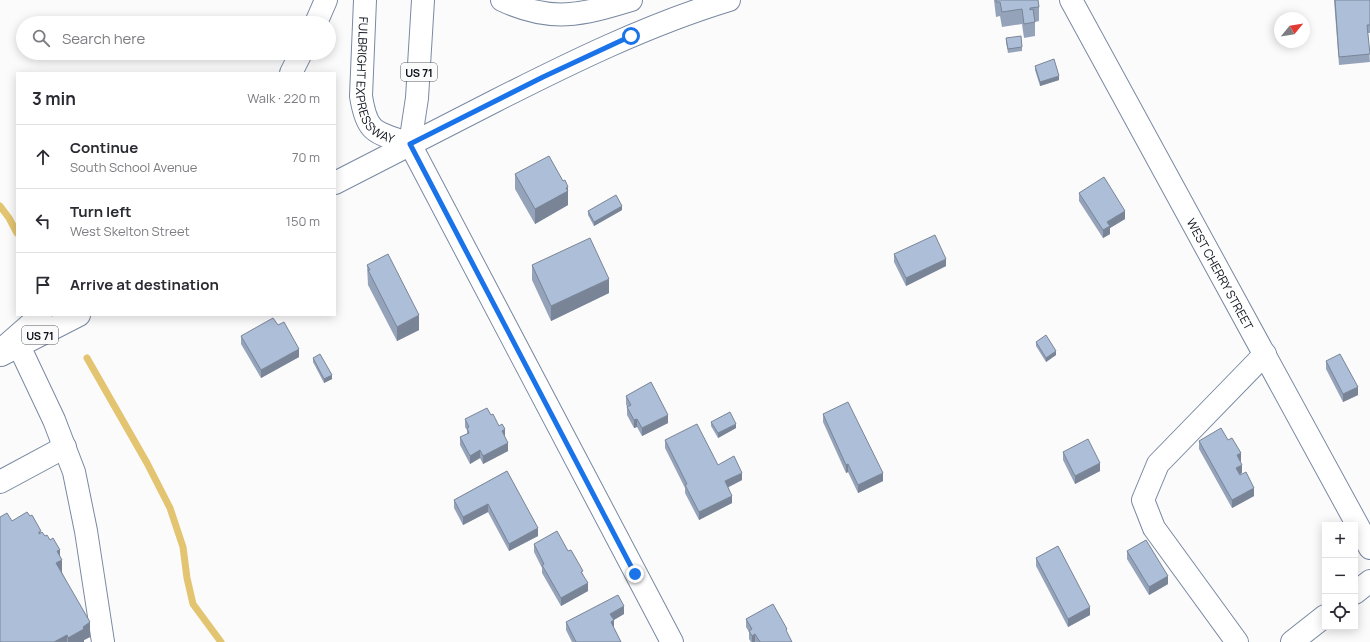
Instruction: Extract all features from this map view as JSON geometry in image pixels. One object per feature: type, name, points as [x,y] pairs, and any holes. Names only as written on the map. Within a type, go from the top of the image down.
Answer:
[{"type":"main road","points":[[319,16],[326,0]]},
{"type":"main road","name":"FULBRIGHT EXPRESSWAY","points":[[365,0],[361,96],[364,110],[369,124],[377,132],[410,144]]},
{"type":"main road","name":"US 71","points":[[410,144],[417,98],[423,0]]},
{"type":"main road","points":[[502,0],[516,7],[535,13],[578,14],[631,0]]},
{"type":"main road","points":[[336,182],[589,55],[671,20],[705,7],[729,0]]},
{"type":"main road","name":"WEST CHERRY STREET","points":[[1071,0],[1370,548]]},
{"type":"main road","points":[[292,72],[298,60]]},
{"type":"main road","points":[[410,144],[672,642]]},
{"type":"main road","points":[[41,316],[10,348],[54,420],[74,472],[86,531],[103,642]]},
{"type":"main road","name":"US 71","points":[[0,356],[10,348],[77,316]]},
{"type":"main road","points":[[1237,642],[1154,528],[1143,500],[1158,464],[1265,354]]},
{"type":"main road","points":[[0,482],[65,447]]},
{"type":"main road","points":[[1358,590],[1370,581]]},
{"type":"main road","points":[[1292,642],[1322,618]]},
{"type":"building","points":[[996,0],[1038,0],[1039,7],[1030,8],[1030,10],[1033,9],[1035,22],[1024,24],[1022,9],[1002,12],[1000,2],[996,2]]},
{"type":"building","points":[[1335,0],[1370,0],[1370,25],[1367,25],[1370,54],[1339,57]]},
{"type":"building","points":[[1021,36],[1022,47],[1008,49],[1006,38]]},
{"type":"building","points":[[1054,59],[1059,76],[1040,82],[1035,66]]},
{"type":"building","points":[[549,156],[563,181],[565,180],[568,191],[535,209],[515,174]]},
{"type":"building","points":[[1104,177],[1125,211],[1107,222],[1110,226],[1103,230],[1079,193]]},
{"type":"building","points":[[616,195],[622,206],[594,222],[588,211]]},
{"type":"building","points":[[935,235],[946,259],[906,278],[894,254]]},
{"type":"building","points":[[590,238],[609,279],[551,306],[532,265]]},
{"type":"building","points":[[388,254],[419,315],[397,327],[368,270],[370,270],[367,265]]},
{"type":"building","points":[[273,318],[278,325],[284,322],[299,349],[261,370],[241,336]]},
{"type":"building","points":[[1046,335],[1056,351],[1046,358],[1036,342]]},
{"type":"building","points":[[320,354],[332,375],[324,379],[313,358]]},
{"type":"building","points":[[1340,354],[1358,387],[1343,394],[1326,361]]},
{"type":"building","points":[[651,382],[668,415],[642,428],[637,419],[634,420],[627,407],[631,405],[626,396]]},
{"type":"building","points":[[848,402],[883,473],[858,485],[848,464],[846,465],[823,414]]},
{"type":"building","points":[[487,408],[491,415],[493,414],[499,426],[502,424],[505,429],[502,431],[508,443],[483,456],[480,450],[470,456],[460,437],[469,433],[467,428],[469,427],[465,419]]},
{"type":"building","points":[[730,412],[736,424],[718,433],[711,422]]},
{"type":"building","points":[[697,424],[718,465],[734,456],[742,473],[725,481],[732,496],[699,512],[665,440]]},
{"type":"building","points":[[1221,428],[1228,440],[1232,438],[1241,453],[1237,455],[1242,465],[1236,468],[1240,475],[1246,472],[1254,488],[1232,500],[1199,441]]},
{"type":"building","points":[[1088,439],[1100,463],[1075,476],[1063,452]]},
{"type":"building","points":[[507,471],[538,528],[509,544],[488,504],[463,517],[454,500]]},
{"type":"building","points":[[27,512],[30,516],[32,515],[41,531],[39,534],[42,532],[45,536],[47,535],[50,540],[53,538],[60,550],[57,551],[62,560],[56,563],[90,622],[83,627],[84,629],[68,638],[67,635],[54,642],[0,642],[0,517],[7,513],[12,521]]},
{"type":"building","points":[[557,531],[568,551],[571,550],[588,583],[561,598],[542,565],[544,564],[534,544]]},
{"type":"building","points":[[1146,540],[1168,576],[1149,587],[1127,551]]},
{"type":"building","points":[[1058,546],[1090,607],[1068,619],[1036,558]]},
{"type":"building","points":[[618,595],[624,606],[610,614],[614,620],[611,622],[621,642],[576,642],[566,622]]},
{"type":"building","points":[[773,604],[787,629],[786,630],[792,642],[760,642],[755,634],[752,636],[749,631],[752,629],[746,619]]},
{"type":"waterway","points":[[0,206],[16,231]]},
{"type":"waterway","points":[[87,358],[147,463],[170,508],[183,547],[187,578],[193,604],[221,642]]},
{"type":"route","points":[[631,36],[543,77],[410,144],[635,574]]}]
